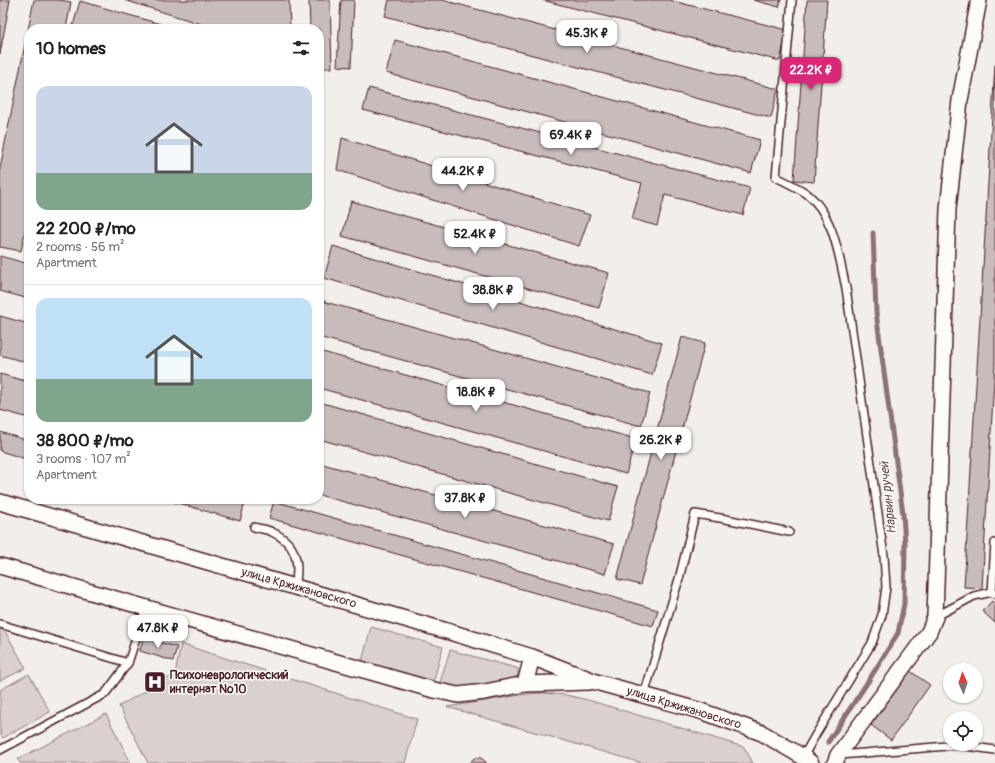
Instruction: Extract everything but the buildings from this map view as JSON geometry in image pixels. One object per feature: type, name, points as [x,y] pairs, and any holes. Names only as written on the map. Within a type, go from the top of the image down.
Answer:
[{"type":"street","points":[[837,759],[930,632],[935,617],[948,209],[960,100],[979,0]]},
{"type":"street","name":"улица Кржижановского","points":[[0,502],[442,630],[532,657],[596,682],[701,711],[762,733],[807,760]]},
{"type":"street","name":"улица Кржижановского","points":[[0,566],[452,694],[458,695],[485,692],[525,684],[596,682]]},
{"type":"street","points":[[525,684],[532,657]]},
{"type":"lane","points":[[792,0],[776,177],[806,194],[819,206],[830,226],[836,245],[847,296],[884,556],[886,587],[882,615],[872,643],[816,734],[807,760]]},
{"type":"lane","points":[[644,696],[677,585],[695,514],[789,532]]},
{"type":"lane","points":[[254,527],[271,531],[284,539],[293,550],[297,562],[295,587]]},
{"type":"lane","points":[[935,617],[974,596],[994,593],[995,542]]},
{"type":"lane","points":[[0,750],[105,694],[128,663],[146,608]]},
{"type":"lane","points":[[0,624],[128,663]]},
{"type":"lane","points":[[837,759],[959,745],[995,750]]},
{"type":"shaded area","points":[[371,627],[443,647],[433,683],[362,661]]},
{"type":"shaded area","points":[[0,628],[6,633],[26,668],[0,681]]},
{"type":"shaded area","points":[[181,644],[417,719],[405,763],[148,763],[119,706],[175,674]]},
{"type":"shaded area","points":[[450,650],[516,668],[518,669],[518,674],[516,678],[493,685],[452,688],[439,685]]},
{"type":"shaded area","points":[[29,674],[50,712],[3,738],[0,733],[0,690]]},
{"type":"shaded area","points":[[544,693],[566,695],[588,700],[744,747],[753,763],[642,763],[447,707],[527,694]]},
{"type":"shaded area","points":[[106,714],[131,763],[20,763],[18,759]]},
{"type":"waterway","name":"Нарвин ручей","points":[[828,742],[898,633],[904,604],[905,544],[903,514],[876,312],[873,233]]},
{"type":"place","name":"Психоневрологический интернат №10","points":[[155,682]]}]
